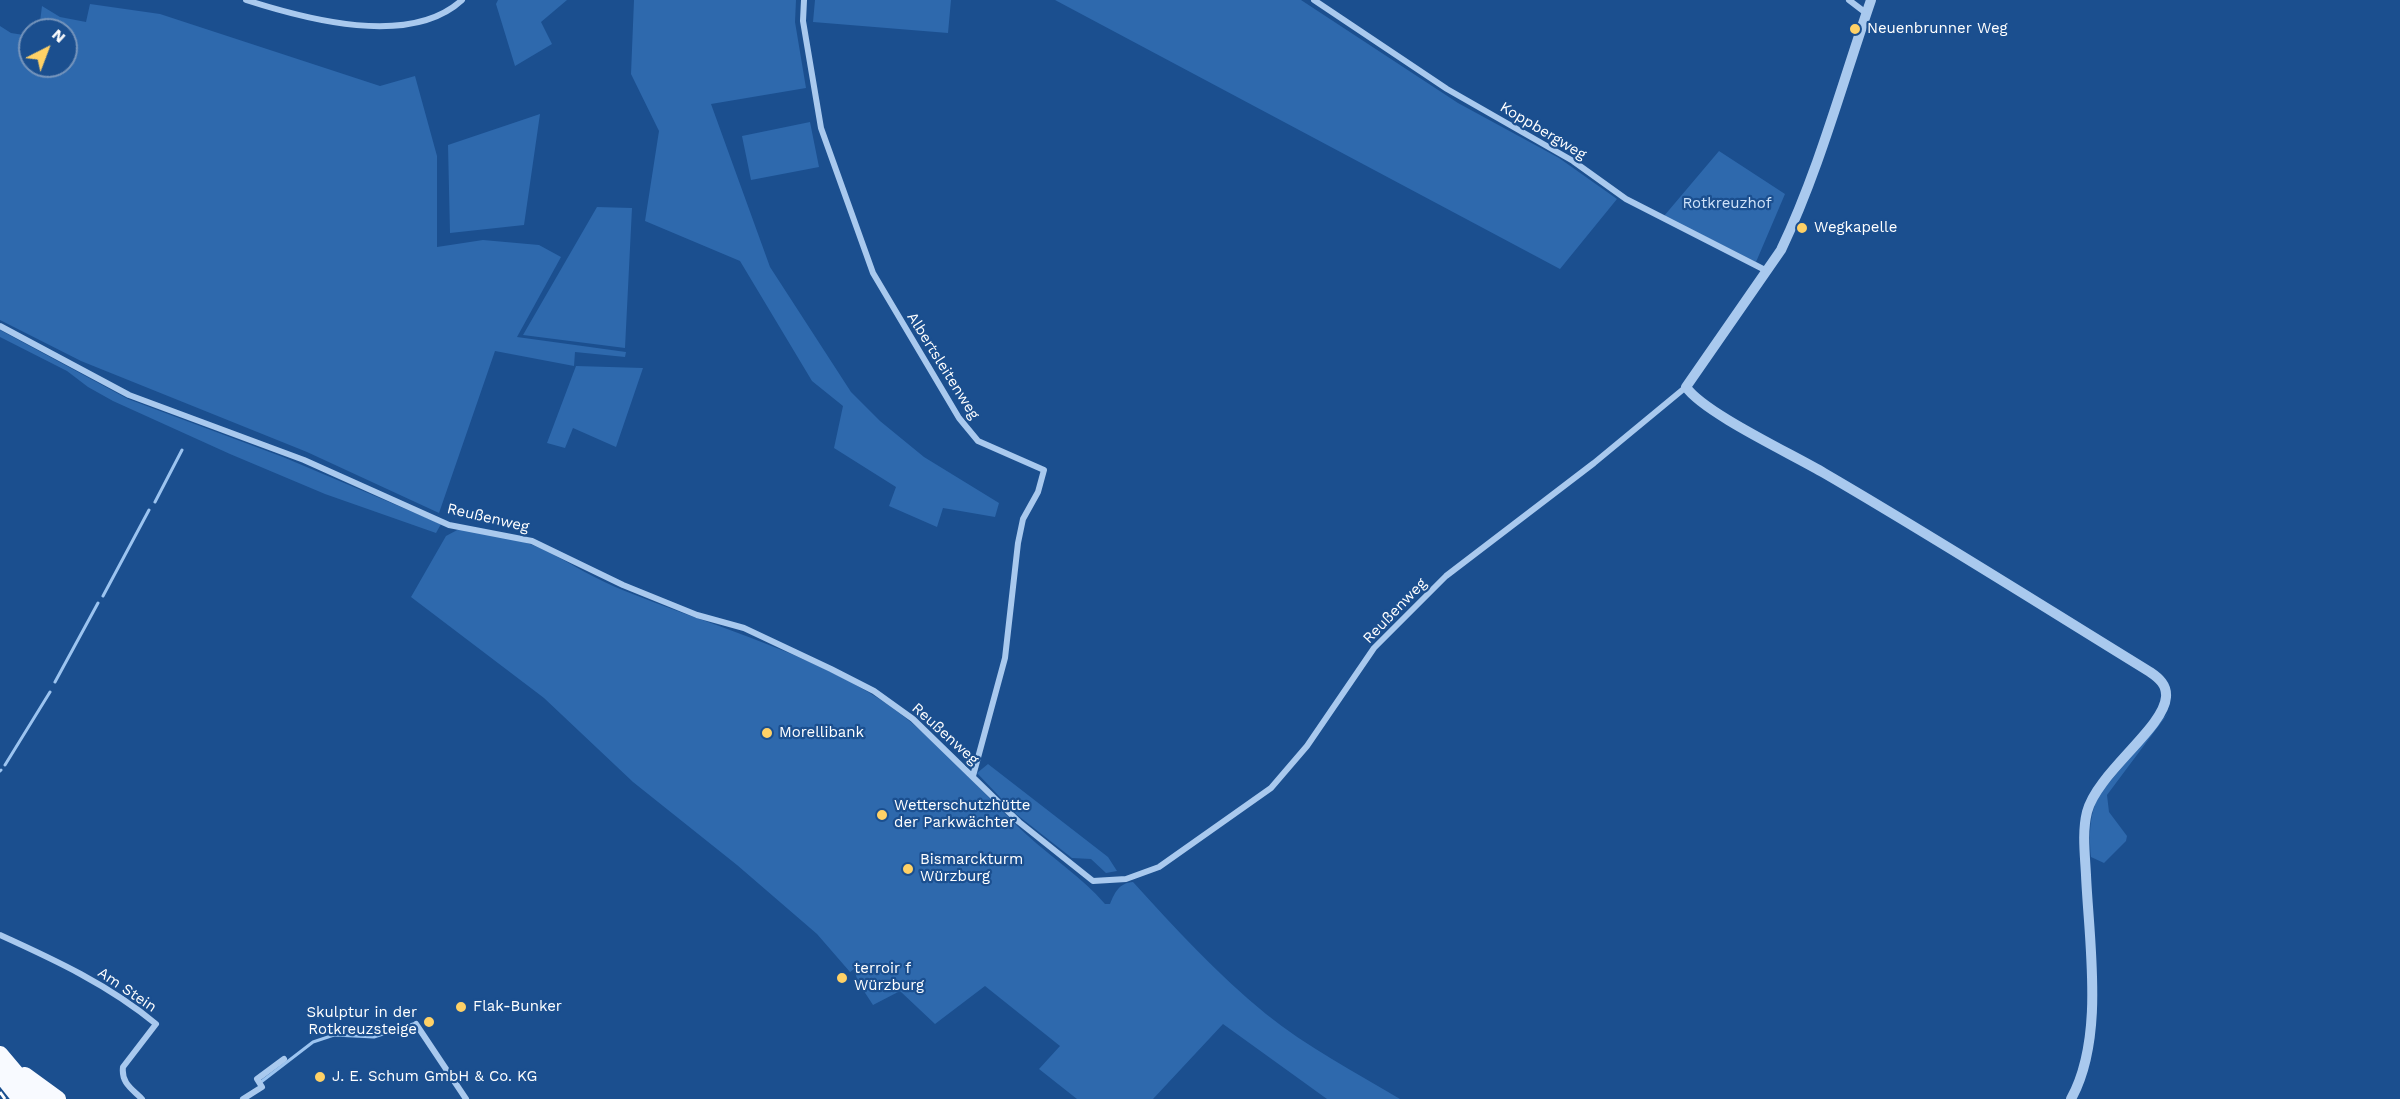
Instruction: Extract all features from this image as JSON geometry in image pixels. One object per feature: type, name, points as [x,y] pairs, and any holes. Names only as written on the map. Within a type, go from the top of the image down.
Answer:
[{"type":"highway","points":[[0,1054],[20,1099]]},
{"type":"highway","points":[[6,1071],[38,1099]]},
{"type":"highway","points":[[6,1071],[40,1085],[58,1099]]},
{"type":"street","points":[[246,0],[316,21],[411,24],[451,10],[462,0]]},
{"type":"street","name":"Albertsleitenweg","points":[[804,0],[803,21],[821,128],[873,273],[959,418],[978,441],[1044,470],[1038,492],[1023,519],[1018,543],[1005,658],[973,776]]},
{"type":"street","name":"Koppbergweg","points":[[1314,0],[1447,89],[1573,161],[1626,199],[1767,270]]},
{"type":"street","points":[[1849,0],[1866,13]]},
{"type":"street","points":[[1870,0],[1802,202],[1780,250],[1686,387],[1692,395],[1718,412],[2150,672],[2163,684],[2167,695],[2160,712],[2098,789],[2086,815],[2085,856],[2092,1011],[2090,1048],[2078,1087],[2071,1099]]},
{"type":"street","name":"Reußenweg","points":[[0,326],[129,395],[304,460],[449,525],[532,541],[623,585],[697,615],[744,628],[794,650],[874,692],[913,719],[1019,822],[1093,881],[1126,879],[1158,867],[1271,788],[1307,746],[1374,648],[1446,576],[1594,463],[1686,387]]},
{"type":"street","name":"Am Stein","points":[[0,935],[70,966],[134,1006],[156,1024],[123,1067],[122,1076],[125,1083],[142,1099]]},
{"type":"street","points":[[416,1024],[466,1099]]},
{"type":"street","points":[[243,1099],[262,1087],[257,1079],[284,1059]]},
{"type":"green space","points":[[498,0],[567,0],[541,22],[552,44],[515,66],[496,4]]},
{"type":"green space","points":[[634,0],[796,0],[795,22],[806,88],[711,104],[770,267],[851,392],[880,421],[924,457],[999,503],[995,517],[943,508],[937,527],[889,506],[896,487],[834,448],[843,406],[812,381],[740,261],[645,221],[659,131],[631,74]]},
{"type":"green space","points":[[815,0],[951,0],[948,33],[813,22]]},
{"type":"green space","points":[[1055,0],[1301,0],[1458,103],[1559,158],[1617,199],[1560,269]]},
{"type":"green space","points":[[90,4],[160,14],[380,86],[415,76],[437,156],[437,247],[483,240],[539,245],[561,257],[517,337],[626,352],[625,357],[575,352],[574,366],[495,351],[439,513],[307,452],[81,361],[0,320],[0,26],[11,33],[18,34],[18,78],[78,78],[78,20],[86,22]]},
{"type":"green space","points":[[42,6],[65,18],[40,18]]},
{"type":"green space","points":[[540,114],[524,225],[450,233],[448,145]]},
{"type":"green space","points":[[810,122],[819,167],[751,180],[742,136]]},
{"type":"green space","name":"Rotkreuzhof","points":[[1719,151],[1785,194],[1756,262],[1664,216]]},
{"type":"green space","points":[[597,207],[632,208],[625,348],[523,335]]},
{"type":"green space","points":[[0,330],[128,399],[283,457],[441,524],[436,533],[325,494],[230,454],[113,401],[88,387],[67,371],[0,337]]},
{"type":"green space","points":[[576,366],[643,368],[616,447],[573,428],[565,448],[547,443]]},
{"type":"green space","points":[[461,528],[531,544],[614,587],[779,649],[868,692],[932,740],[1008,817],[1087,885],[1105,904],[1110,904],[1121,886],[1133,882],[1213,967],[1266,1014],[1315,1048],[1400,1099],[1327,1099],[1223,1024],[1153,1099],[1077,1099],[1039,1069],[1060,1046],[985,986],[935,1024],[900,991],[873,1005],[858,982],[854,969],[850,972],[817,934],[737,865],[633,782],[544,698],[411,597],[446,536]]},
{"type":"green space","points":[[2169,712],[2107,795],[2109,812],[2127,836],[2126,841],[2104,863],[2091,857],[2091,823],[2101,792]]},
{"type":"green space","points":[[988,764],[1108,857],[1117,871],[1106,873],[1091,859],[1072,858],[1016,814],[977,773]]},
{"type":"waterway","points":[[155,502],[182,450]]},
{"type":"waterway","points":[[103,596],[149,510]]},
{"type":"waterway","points":[[55,682],[98,603]]},
{"type":"waterway","points":[[5,765],[50,692]]},
{"type":"waterway","points":[[261,1082],[313,1042],[334,1035],[374,1037],[413,1024]]},
{"type":"railway","points":[[0,1092],[5,1099]]},
{"type":"place","name":"Neuenbrunner Weg","points":[[1855,29]]},
{"type":"place","name":"Wegkapelle","points":[[1802,228]]},
{"type":"place","name":"Morellibank","points":[[767,733]]},
{"type":"place","name":"Wetterschutzhütte der Parkwächter","points":[[882,815]]},
{"type":"place","name":"Bismarckturm Würzburg","points":[[908,869]]},
{"type":"place","name":"terroir f Würzburg","points":[[842,978]]},
{"type":"place","name":"Flak-Bunker","points":[[461,1007]]},
{"type":"place","name":"Skulptur in der Rotkreuzsteige","points":[[429,1022]]},
{"type":"place","name":"J. E. Schum GmbH & Co. KG","points":[[320,1077]]}]
